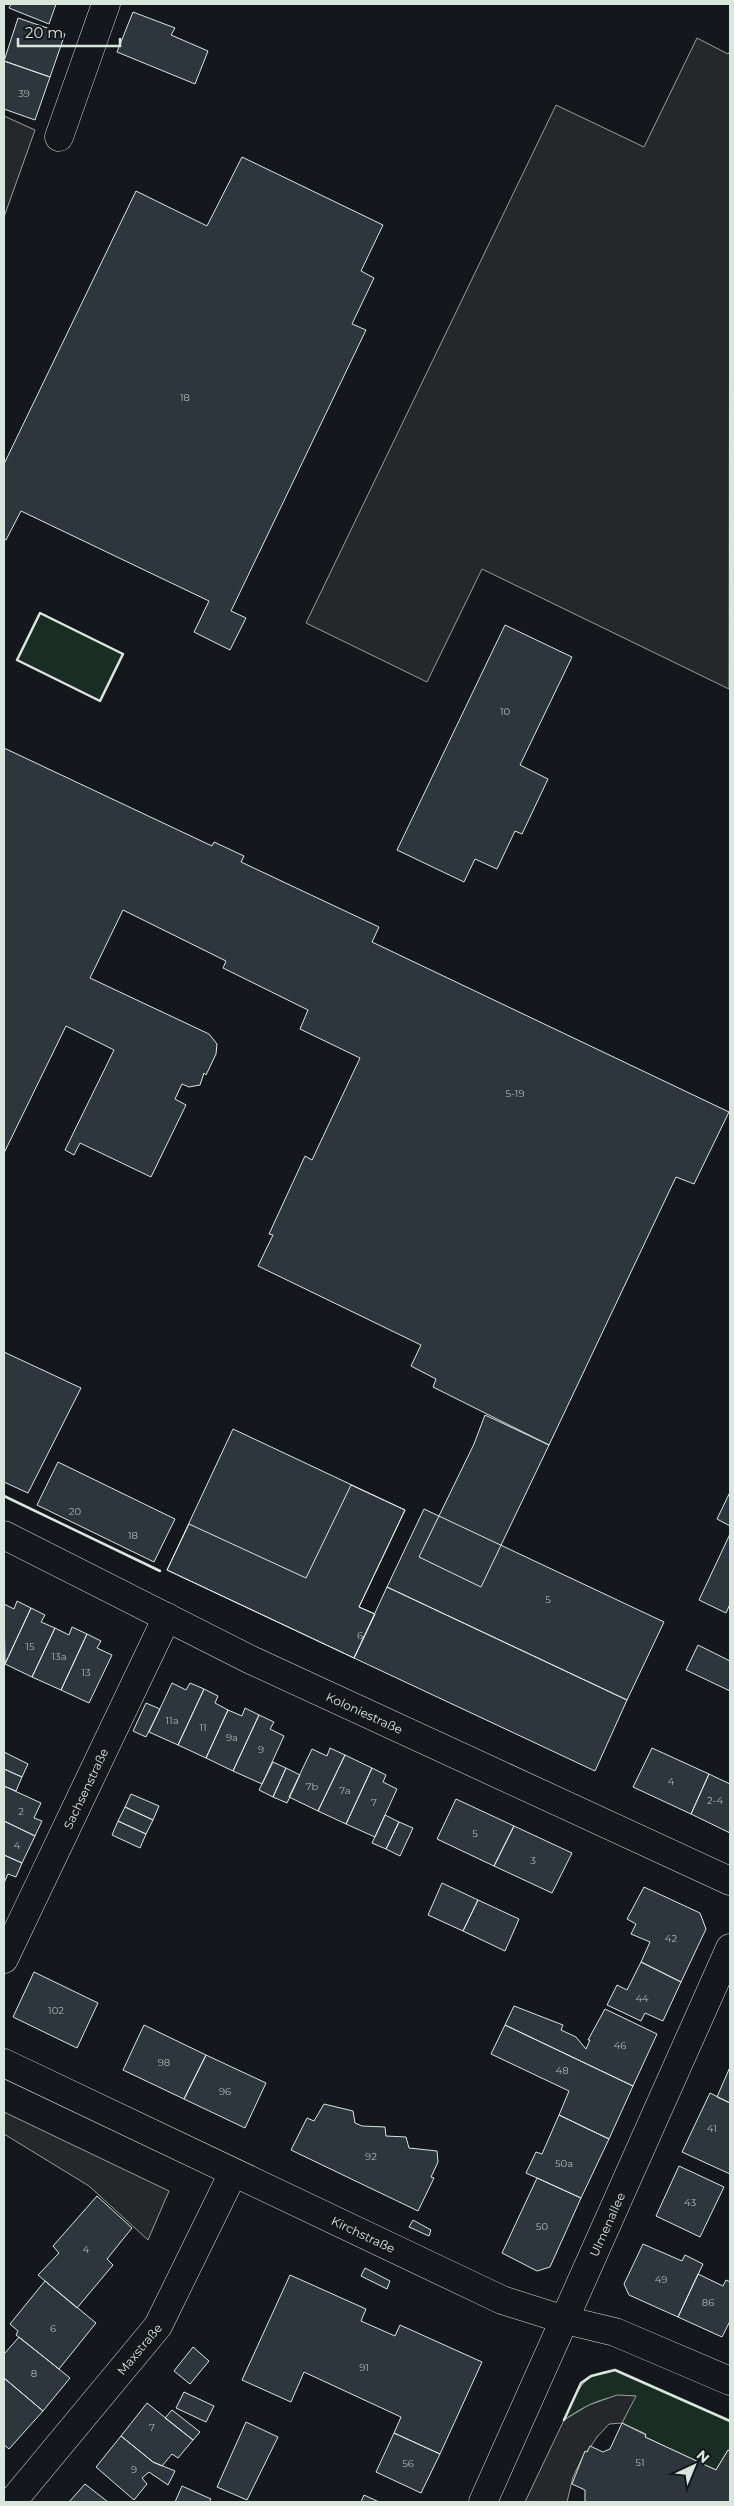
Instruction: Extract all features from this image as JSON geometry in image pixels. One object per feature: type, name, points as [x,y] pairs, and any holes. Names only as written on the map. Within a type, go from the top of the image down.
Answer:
[{"type":"street","points":[[58,138],[106,4]]},
{"type":"street","name":"Koloniestraße","points":[[4,1535],[294,1680],[730,1881]]},
{"type":"street","name":"Sachsenstraße","points":[[4,1959],[167,1617]]},
{"type":"street","name":"Ulmenallee","points":[[483,2502],[730,1948]]},
{"type":"street","name":"Kirchstraße","points":[[4,2064],[232,2173],[400,2250],[502,2300],[565,2320],[615,2332],[730,2381]]},
{"type":"street","name":"Maxstraße","points":[[12,2502],[158,2326],[232,2173]]},
{"type":"green space","points":[[40,613],[123,654],[100,701],[17,660]]},
{"type":"green space","points":[[615,2370],[730,2421],[730,2451],[728,2450],[716,2470],[645,2437],[646,2434],[622,2423],[635,2396],[607,2398],[598,2401],[564,2420],[577,2392],[587,2380],[594,2375]]},
{"type":"shaded area","points":[[697,38],[728,54],[730,51],[729,689],[482,569],[427,682],[306,623],[556,105],[644,147]]},
{"type":"shaded area","points":[[4,116],[35,130],[4,217]]},
{"type":"shaded area","points":[[4,2112],[169,2191],[148,2240],[89,2186],[4,2134]]},
{"type":"shaded area","points":[[617,2395],[636,2396],[622,2423],[609,2424],[587,2452],[585,2452],[573,2477],[567,2502],[525,2502],[564,2420],[589,2405]]},
{"type":"building","points":[[11,4],[56,4],[49,24],[9,8]]},
{"type":"building","points":[[133,12],[175,28],[171,35],[208,51],[195,84],[117,52]]},
{"type":"building","points":[[18,18],[65,34],[50,77],[4,61]]},
{"type":"building","points":[[4,61],[50,77],[35,120],[4,109]]},
{"type":"building","points":[[242,157],[383,225],[361,271],[374,278],[352,324],[366,330],[231,611],[246,618],[230,650],[194,632],[209,601],[21,511],[6,540],[4,539],[4,464],[136,191],[207,226]]},
{"type":"building","points":[[505,625],[572,657],[520,765],[548,779],[522,834],[515,831],[497,869],[475,859],[464,882],[397,850]]},
{"type":"building","points":[[4,748],[212,846],[214,842],[244,856],[241,862],[379,927],[372,942],[729,1112],[694,1184],[676,1177],[549,1445],[433,1387],[436,1379],[411,1366],[421,1345],[258,1266],[273,1235],[269,1234],[305,1156],[312,1160],[360,1058],[300,1029],[308,1010],[223,968],[226,961],[123,910],[90,978],[209,1034],[217,1044],[216,1054],[206,1075],[204,1073],[200,1085],[189,1087],[182,1084],[175,1099],[186,1105],[151,1177],[80,1143],[74,1155],[65,1150],[114,1050],[66,1026],[4,1153]]},
{"type":"building","points":[[4,1352],[81,1388],[28,1493],[4,1482]]},
{"type":"building","points":[[485,1415],[549,1445],[481,1587],[419,1557],[474,1444]]},
{"type":"building","points":[[233,1429],[405,1510],[359,1607],[375,1614],[354,1658],[167,1570]]},
{"type":"building","points":[[58,1462],[175,1519],[154,1562],[37,1505]]},
{"type":"building","points":[[351,1485],[405,1510],[359,1607],[375,1614],[354,1658],[167,1570],[189,1524],[306,1578]]},
{"type":"building","points":[[730,1492],[730,1526],[717,1519]]},
{"type":"building","points":[[424,1509],[664,1622],[627,1700],[387,1587]]},
{"type":"building","points":[[730,1534],[730,1604],[726,1613],[699,1600]]},
{"type":"building","points":[[387,1587],[627,1700],[595,1771],[354,1658]]},
{"type":"building","points":[[17,1601],[31,1608],[5,1664],[4,1604],[14,1609]]},
{"type":"building","points":[[31,1608],[45,1615],[41,1622],[55,1628],[32,1677],[5,1664]]},
{"type":"building","points":[[72,1627],[87,1634],[61,1690],[32,1677],[55,1628],[69,1635]]},
{"type":"building","points":[[87,1634],[101,1641],[97,1648],[112,1655],[89,1703],[61,1690]]},
{"type":"building","points":[[698,1645],[730,1661],[730,1691],[686,1670]]},
{"type":"building","points":[[172,1683],[186,1690],[190,1683],[204,1689],[178,1745],[149,1732]]},
{"type":"building","points":[[204,1689],[218,1696],[215,1703],[228,1710],[206,1758],[178,1745]]},
{"type":"building","points":[[146,1703],[160,1709],[146,1737],[133,1731]]},
{"type":"building","points":[[245,1708],[259,1715],[233,1771],[206,1758],[228,1710],[242,1716]]},
{"type":"building","points":[[259,1715],[274,1722],[270,1729],[284,1736],[262,1784],[233,1771]]},
{"type":"building","points":[[330,1748],[345,1755],[318,1811],[289,1797],[312,1749],[327,1756]]},
{"type":"building","points":[[652,1748],[709,1774],[691,1814],[633,1787]]},
{"type":"building","points":[[4,1752],[28,1764],[22,1777],[4,1769]]},
{"type":"building","points":[[345,1755],[372,1768],[346,1824],[318,1811]]},
{"type":"building","points":[[273,1762],[286,1768],[273,1797],[259,1790]]},
{"type":"building","points":[[286,1768],[300,1775],[287,1803],[273,1797]]},
{"type":"building","points":[[372,1768],[386,1775],[383,1782],[397,1789],[375,1837],[346,1824]]},
{"type":"building","points":[[4,1769],[22,1777],[16,1791],[4,1786]]},
{"type":"building","points":[[709,1774],[730,1784],[730,1833],[691,1814]]},
{"type":"building","points":[[4,1786],[41,1803],[34,1818],[42,1821],[35,1836],[4,1821]]},
{"type":"building","points":[[131,1794],[159,1806],[153,1820],[125,1807]]},
{"type":"building","points":[[456,1799],[514,1826],[494,1866],[437,1839]]},
{"type":"building","points":[[125,1807],[153,1820],[146,1834],[118,1821]]},
{"type":"building","points":[[385,1815],[399,1822],[386,1849],[372,1843]]},
{"type":"building","points":[[4,1821],[35,1836],[22,1863],[4,1855]]},
{"type":"building","points":[[118,1821],[146,1834],[140,1848],[112,1835]]},
{"type":"building","points":[[399,1822],[413,1828],[400,1856],[386,1849]]},
{"type":"building","points":[[514,1826],[572,1853],[552,1893],[494,1866]]},
{"type":"building","points":[[4,1855],[22,1863],[16,1877],[8,1874],[4,1883]]},
{"type":"building","points":[[442,1883],[478,1900],[463,1931],[428,1915]]},
{"type":"building","points":[[644,1887],[700,1913],[706,1929],[681,1982],[641,1962],[650,1942],[631,1934],[636,1924],[627,1919]]},
{"type":"building","points":[[478,1900],[519,1919],[505,1951],[463,1931]]},
{"type":"building","points":[[641,1962],[681,1982],[663,2021],[645,2013],[641,2021],[607,2005],[617,1985],[627,1990]]},
{"type":"building","points":[[34,1972],[98,2003],[77,2048],[13,2017]]},
{"type":"building","points":[[514,2006],[563,2025],[561,2030],[576,2037],[586,2049],[590,2040],[588,2040],[605,2009],[657,2034],[633,2086],[505,2025]]},
{"type":"building","points":[[144,2025],[206,2055],[184,2099],[123,2070]]},
{"type":"building","points":[[505,2025],[633,2086],[609,2139],[559,2115],[569,2091],[491,2054]]},
{"type":"building","points":[[206,2055],[266,2083],[245,2128],[184,2099]]},
{"type":"building","points":[[730,2067],[730,2103],[717,2097]]},
{"type":"building","points":[[710,2093],[730,2103],[730,2174],[682,2152]]},
{"type":"building","points":[[324,2104],[353,2111],[355,2123],[362,2126],[385,2127],[386,2136],[406,2137],[409,2148],[437,2151],[438,2162],[431,2177],[434,2178],[418,2211],[291,2150],[307,2118],[314,2121]]},
{"type":"building","points":[[559,2115],[609,2139],[581,2198],[526,2173],[536,2152],[542,2154]]},
{"type":"building","points":[[679,2166],[724,2187],[700,2237],[656,2216]]},
{"type":"building","points":[[537,2178],[581,2198],[550,2267],[537,2271],[502,2253]]},
{"type":"building","points":[[97,2196],[132,2228],[107,2259],[113,2265],[77,2308],[38,2275],[59,2253],[53,2246]]},
{"type":"building","points":[[413,2220],[431,2230],[429,2236],[409,2227]]},
{"type":"building","points":[[643,2244],[682,2261],[685,2255],[703,2264],[678,2317],[629,2295],[624,2284]]},
{"type":"building","points":[[365,2268],[390,2281],[387,2289],[361,2276]]},
{"type":"building","points":[[698,2274],[723,2286],[726,2280],[730,2282],[730,2321],[722,2337],[678,2317]]},
{"type":"building","points":[[290,2275],[366,2309],[361,2321],[395,2336],[400,2325],[482,2362],[440,2454],[394,2433],[401,2417],[304,2372],[291,2402],[242,2380]]},
{"type":"building","points":[[45,2281],[96,2323],[59,2369],[16,2335],[18,2331],[10,2324]]},
{"type":"building","points":[[19,2337],[70,2378],[43,2411],[4,2378],[4,2352]]},
{"type":"building","points":[[193,2347],[209,2361],[190,2384],[174,2371]]},
{"type":"building","points":[[4,2378],[43,2411],[9,2449],[4,2445]]},
{"type":"building","points":[[184,2392],[214,2406],[206,2422],[176,2408]]},
{"type":"building","points":[[147,2403],[193,2440],[178,2458],[172,2454],[162,2466],[153,2462],[121,2436]]},
{"type":"building","points":[[172,2410],[200,2432],[193,2440],[165,2418]]},
{"type":"building","points":[[246,2422],[278,2437],[247,2500],[217,2487]]},
{"type":"building","points":[[622,2423],[646,2435],[645,2437],[716,2470],[728,2450],[730,2451],[730,2502],[585,2502],[585,2490],[572,2484],[585,2451],[587,2452],[590,2446],[603,2452],[610,2449]]},
{"type":"building","points":[[394,2433],[440,2454],[421,2493],[376,2472]]},
{"type":"building","points":[[121,2436],[153,2462],[175,2471],[168,2485],[149,2472],[142,2478],[147,2484],[134,2500],[96,2467]]},
{"type":"building","points":[[85,2484],[108,2502],[69,2502]]},
{"type":"building","points":[[182,2486],[211,2499],[209,2502],[175,2502]]},
{"type":"building","points":[[364,2495],[379,2502],[361,2502]]},
{"type":"wall","points":[[40,613],[123,654],[100,701],[17,660],[40,613]]},
{"type":"wall","points":[[4,1496],[160,1571]]},
{"type":"wall","points":[[564,2420],[581,2383],[591,2376],[615,2370],[730,2421]]}]
